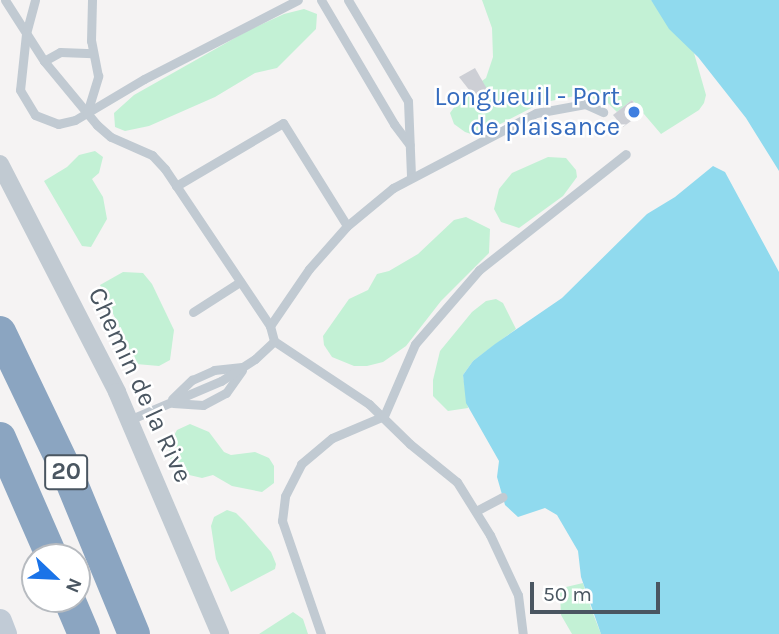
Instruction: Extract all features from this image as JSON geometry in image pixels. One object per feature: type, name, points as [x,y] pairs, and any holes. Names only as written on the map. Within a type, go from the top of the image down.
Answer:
[{"type":"highway","name":"20","points":[[0,332],[62,463],[134,634]]},
{"type":"highway","name":"20","points":[[0,438],[46,543]]},
{"type":"highway","points":[[75,613],[84,634]]},
{"type":"street","name":"Chemin de la Rive","points":[[0,164],[83,320],[129,420],[220,634]]},
{"type":"street","points":[[0,621],[5,634]]},
{"type":"lane","points":[[5,0],[44,61],[87,113],[111,137],[152,155],[176,186],[270,326],[274,341],[384,416],[404,439],[457,482],[476,511],[518,595],[523,634]]},
{"type":"lane","points":[[35,0],[26,33],[20,90],[35,115],[58,124],[87,113],[156,73],[298,0]]},
{"type":"lane","points":[[87,113],[98,76],[93,53],[92,0]]},
{"type":"lane","points":[[321,0],[394,124],[410,145]]},
{"type":"lane","points":[[348,0],[405,93],[411,114],[408,163],[411,177]]},
{"type":"lane","points":[[44,61],[60,52],[93,53]]},
{"type":"lane","points":[[270,326],[309,269],[347,226],[375,200],[411,177],[536,113],[585,104],[603,112]]},
{"type":"lane","points":[[176,186],[283,123],[347,226]]},
{"type":"lane","points":[[321,634],[285,531],[284,501],[295,475],[309,455],[332,438],[384,416],[415,344],[479,271],[626,154]]},
{"type":"lane","points":[[193,312],[240,282]]},
{"type":"lane","points":[[168,403],[203,405],[226,393],[244,367],[274,341]]},
{"type":"lane","points":[[129,420],[168,403],[192,380],[214,370],[244,367]]},
{"type":"lane","points":[[476,511],[502,498]]},
{"type":"green space","points":[[482,0],[651,0],[694,53],[706,95],[704,103],[699,110],[661,134],[632,100],[617,112],[605,100],[575,96],[541,103],[477,136],[465,132],[454,124],[450,113],[463,95],[486,78],[493,57],[492,28]]},
{"type":"green space","points":[[304,9],[317,14],[316,29],[277,68],[255,73],[215,97],[149,126],[125,131],[115,127],[114,113],[134,95],[249,30],[284,14]]},
{"type":"green space","points":[[95,151],[103,157],[99,173],[92,179],[103,197],[107,219],[91,247],[82,246],[44,181],[67,167],[79,155]]},
{"type":"green space","points":[[548,157],[566,158],[576,170],[577,177],[563,196],[519,228],[501,222],[494,209],[499,189],[512,173]]},
{"type":"green space","points":[[466,217],[490,229],[489,253],[441,301],[406,346],[383,362],[367,366],[354,366],[332,357],[324,345],[323,336],[349,299],[368,290],[377,274],[389,271],[418,254],[454,220]]},
{"type":"green space","points":[[123,272],[143,273],[152,284],[174,330],[170,360],[159,366],[136,364],[100,285]]},
{"type":"green space","points":[[496,299],[503,303],[516,329],[473,361],[463,375],[468,408],[448,411],[433,396],[433,380],[440,351],[472,312],[486,301]]},
{"type":"green space","points":[[190,424],[209,432],[224,452],[231,455],[255,452],[269,458],[274,466],[274,483],[262,492],[232,486],[213,475],[202,478],[185,474],[169,457],[169,444],[177,430]]},
{"type":"green space","points":[[227,510],[236,513],[245,522],[271,552],[276,564],[275,569],[231,592],[216,559],[211,526],[214,517]]},
{"type":"green space","points":[[583,583],[601,634],[572,634],[561,615],[560,593],[566,587]]},
{"type":"green space","points":[[293,612],[303,619],[308,634],[259,634]]},
{"type":"water","points":[[651,0],[779,0],[779,171],[746,118],[698,57],[669,29]]},
{"type":"water","points":[[713,166],[725,172],[779,272],[779,634],[601,634],[581,577],[578,551],[557,515],[545,508],[518,517],[505,505],[497,477],[499,461],[466,403],[463,375],[473,361],[562,298],[647,214],[675,197]]},
{"type":"building","points":[[475,68],[491,96],[481,105],[459,77]]},
{"type":"building","points":[[632,100],[642,113],[623,127],[613,115]]},
{"type":"place","name":"Longueuil - Port de plaisance","points":[[634,112]]}]
